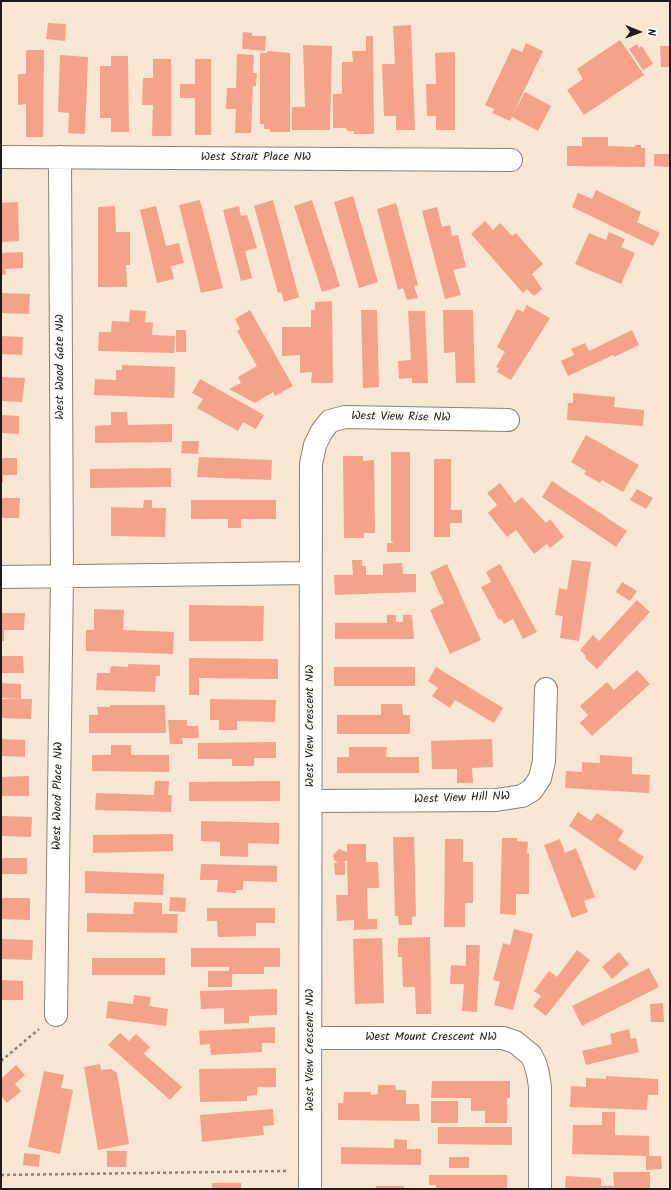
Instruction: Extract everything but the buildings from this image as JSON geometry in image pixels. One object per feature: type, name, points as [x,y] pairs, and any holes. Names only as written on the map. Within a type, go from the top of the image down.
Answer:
[{"type":"street","name":"West Strait Place NW","points":[[1,157],[511,160]]},
{"type":"street","name":"West Wood Gate NW","points":[[60,157],[62,577]]},
{"type":"street","name":"West View Rise NW","points":[[310,573],[311,464],[315,445],[322,431],[330,421],[345,417],[508,420]]},
{"type":"street","points":[[1,577],[310,573]]},
{"type":"street","name":"West View Crescent NW","points":[[310,573],[310,1180]]},
{"type":"street","name":"West Wood Place NW","points":[[56,1015],[62,577]]},
{"type":"street","name":"West View Hill NW","points":[[311,801],[496,800],[522,796],[532,790],[540,778],[544,761],[546,689]]},
{"type":"street","name":"West Mount Crescent NW","points":[[311,1038],[503,1038],[515,1042],[531,1055],[538,1074],[540,1087],[540,1189]]},
{"type":"path","points":[[1,1061],[56,1015]]},
{"type":"path","points":[[1,1175],[310,1180]]}]
